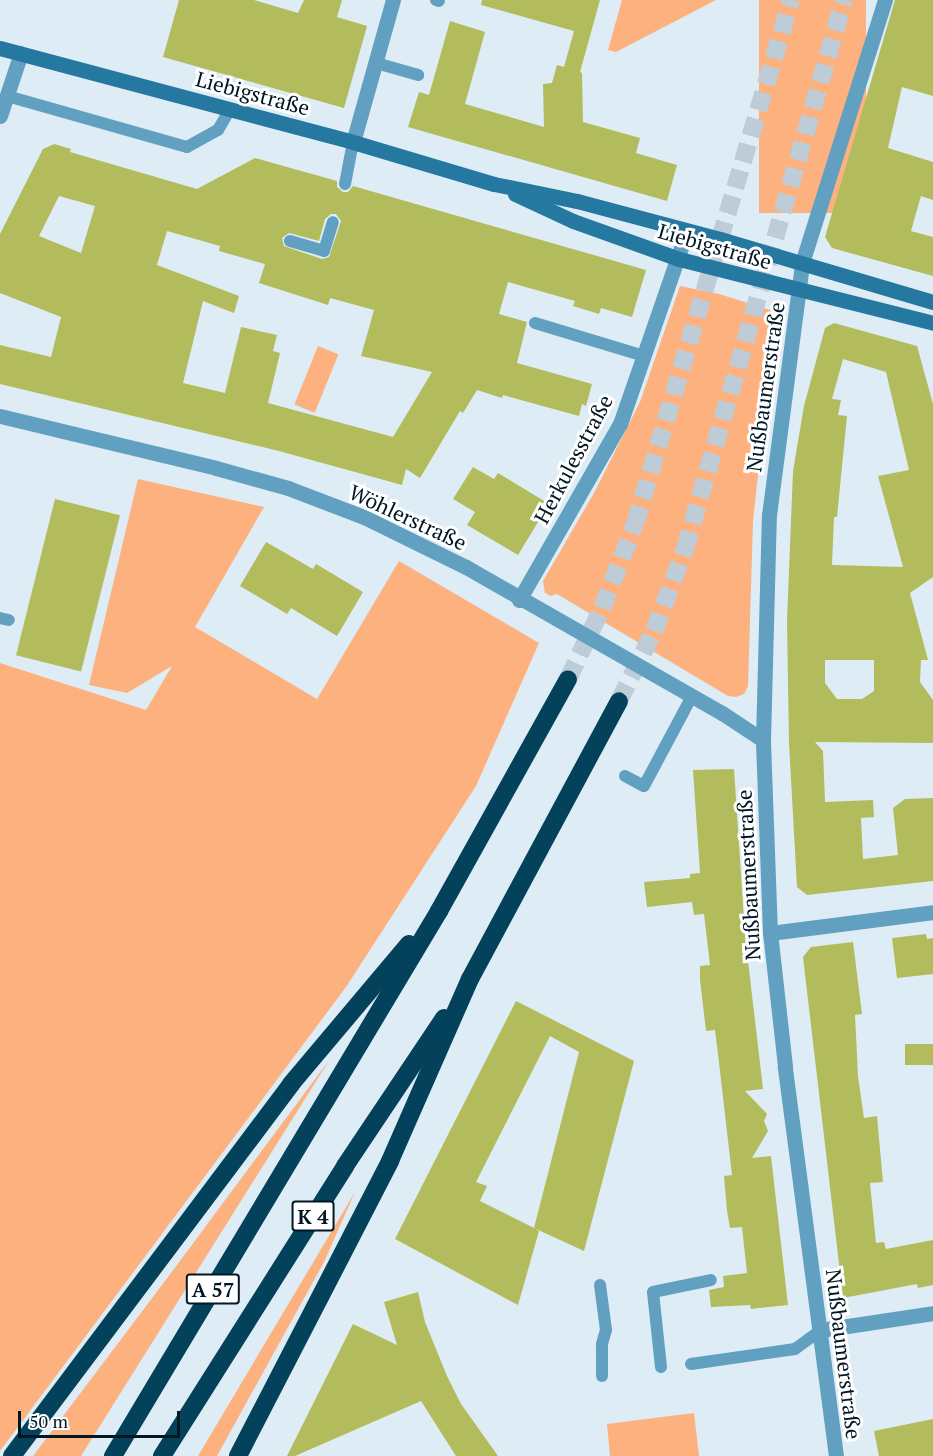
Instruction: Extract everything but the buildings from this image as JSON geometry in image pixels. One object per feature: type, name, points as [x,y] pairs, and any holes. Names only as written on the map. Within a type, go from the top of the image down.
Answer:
[{"type":"highway","points":[[12,1456],[291,1084],[438,911],[568,679]]},
{"type":"highway","name":"K 4","points":[[162,1456],[345,1166],[470,979],[619,701]]},
{"type":"highway","name":"A 57","points":[[113,1456],[438,911]]},
{"type":"highway","points":[[238,1456],[390,1161],[470,979]]},
{"type":"street","points":[[353,142],[393,0]]},
{"type":"street","points":[[799,290],[802,263],[885,0]]},
{"type":"street","name":"Liebigstraße","points":[[0,48],[353,142],[494,184],[577,201],[933,302]]},
{"type":"street","points":[[0,116],[21,53]]},
{"type":"street","name":"Liebigstraße","points":[[494,184],[573,221],[679,259],[933,323]]},
{"type":"street","name":"Herkulesstraße","points":[[519,600],[620,424],[687,231]]},
{"type":"street","name":"Nußbaumerstraße","points":[[799,290],[769,515],[763,740],[770,933],[836,1456]]},
{"type":"street","name":"Wöhlerstraße","points":[[0,416],[216,468],[288,488],[364,517],[423,544],[692,696],[763,740]]},
{"type":"street","points":[[770,933],[933,912]]},
{"type":"street","points":[[821,1330],[933,1314]]},
{"type":"lane","points":[[376,63],[418,75]]},
{"type":"lane","points":[[7,96],[187,147],[218,130],[230,109]]},
{"type":"lane","points":[[345,184],[353,142]]},
{"type":"lane","points":[[290,241],[324,251],[333,222]]},
{"type":"lane","points":[[535,323],[644,356]]},
{"type":"lane","points":[[625,776],[644,786],[692,696]]},
{"type":"lane","points":[[661,1367],[653,1292],[711,1280]]},
{"type":"lane","points":[[600,1285],[606,1330],[602,1344],[602,1376]]},
{"type":"lane","points":[[691,1364],[795,1349],[821,1330]]},
{"type":"shaded area","points":[[622,0],[716,0],[616,52],[608,50]]},
{"type":"shaded area","points":[[759,0],[866,0],[866,213],[759,213]]},
{"type":"shaded area","points":[[680,286],[719,294],[786,315],[763,427],[753,522],[748,686],[744,694],[736,697],[728,696],[557,594],[551,596],[545,593],[543,581],[594,493],[640,402]]},
{"type":"shaded area","points":[[318,346],[338,354],[315,413],[294,404]]},
{"type":"shaded area","points":[[138,479],[264,507],[195,627],[317,699],[399,561],[539,643],[476,786],[346,987],[0,1451],[0,663],[146,710],[172,666],[127,693],[89,685]]},
{"type":"shaded area","points":[[330,1059],[81,1456],[33,1456],[174,1269]]},
{"type":"shaded area","points":[[355,1192],[324,1262],[217,1456],[198,1456]]},
{"type":"shaded area","points":[[694,1413],[699,1456],[610,1456],[607,1424]]},
{"type":"tunnel","points":[[568,679],[602,608],[635,524],[791,0]]},
{"type":"tunnel","points":[[619,701],[654,631],[685,549],[844,0]]}]
